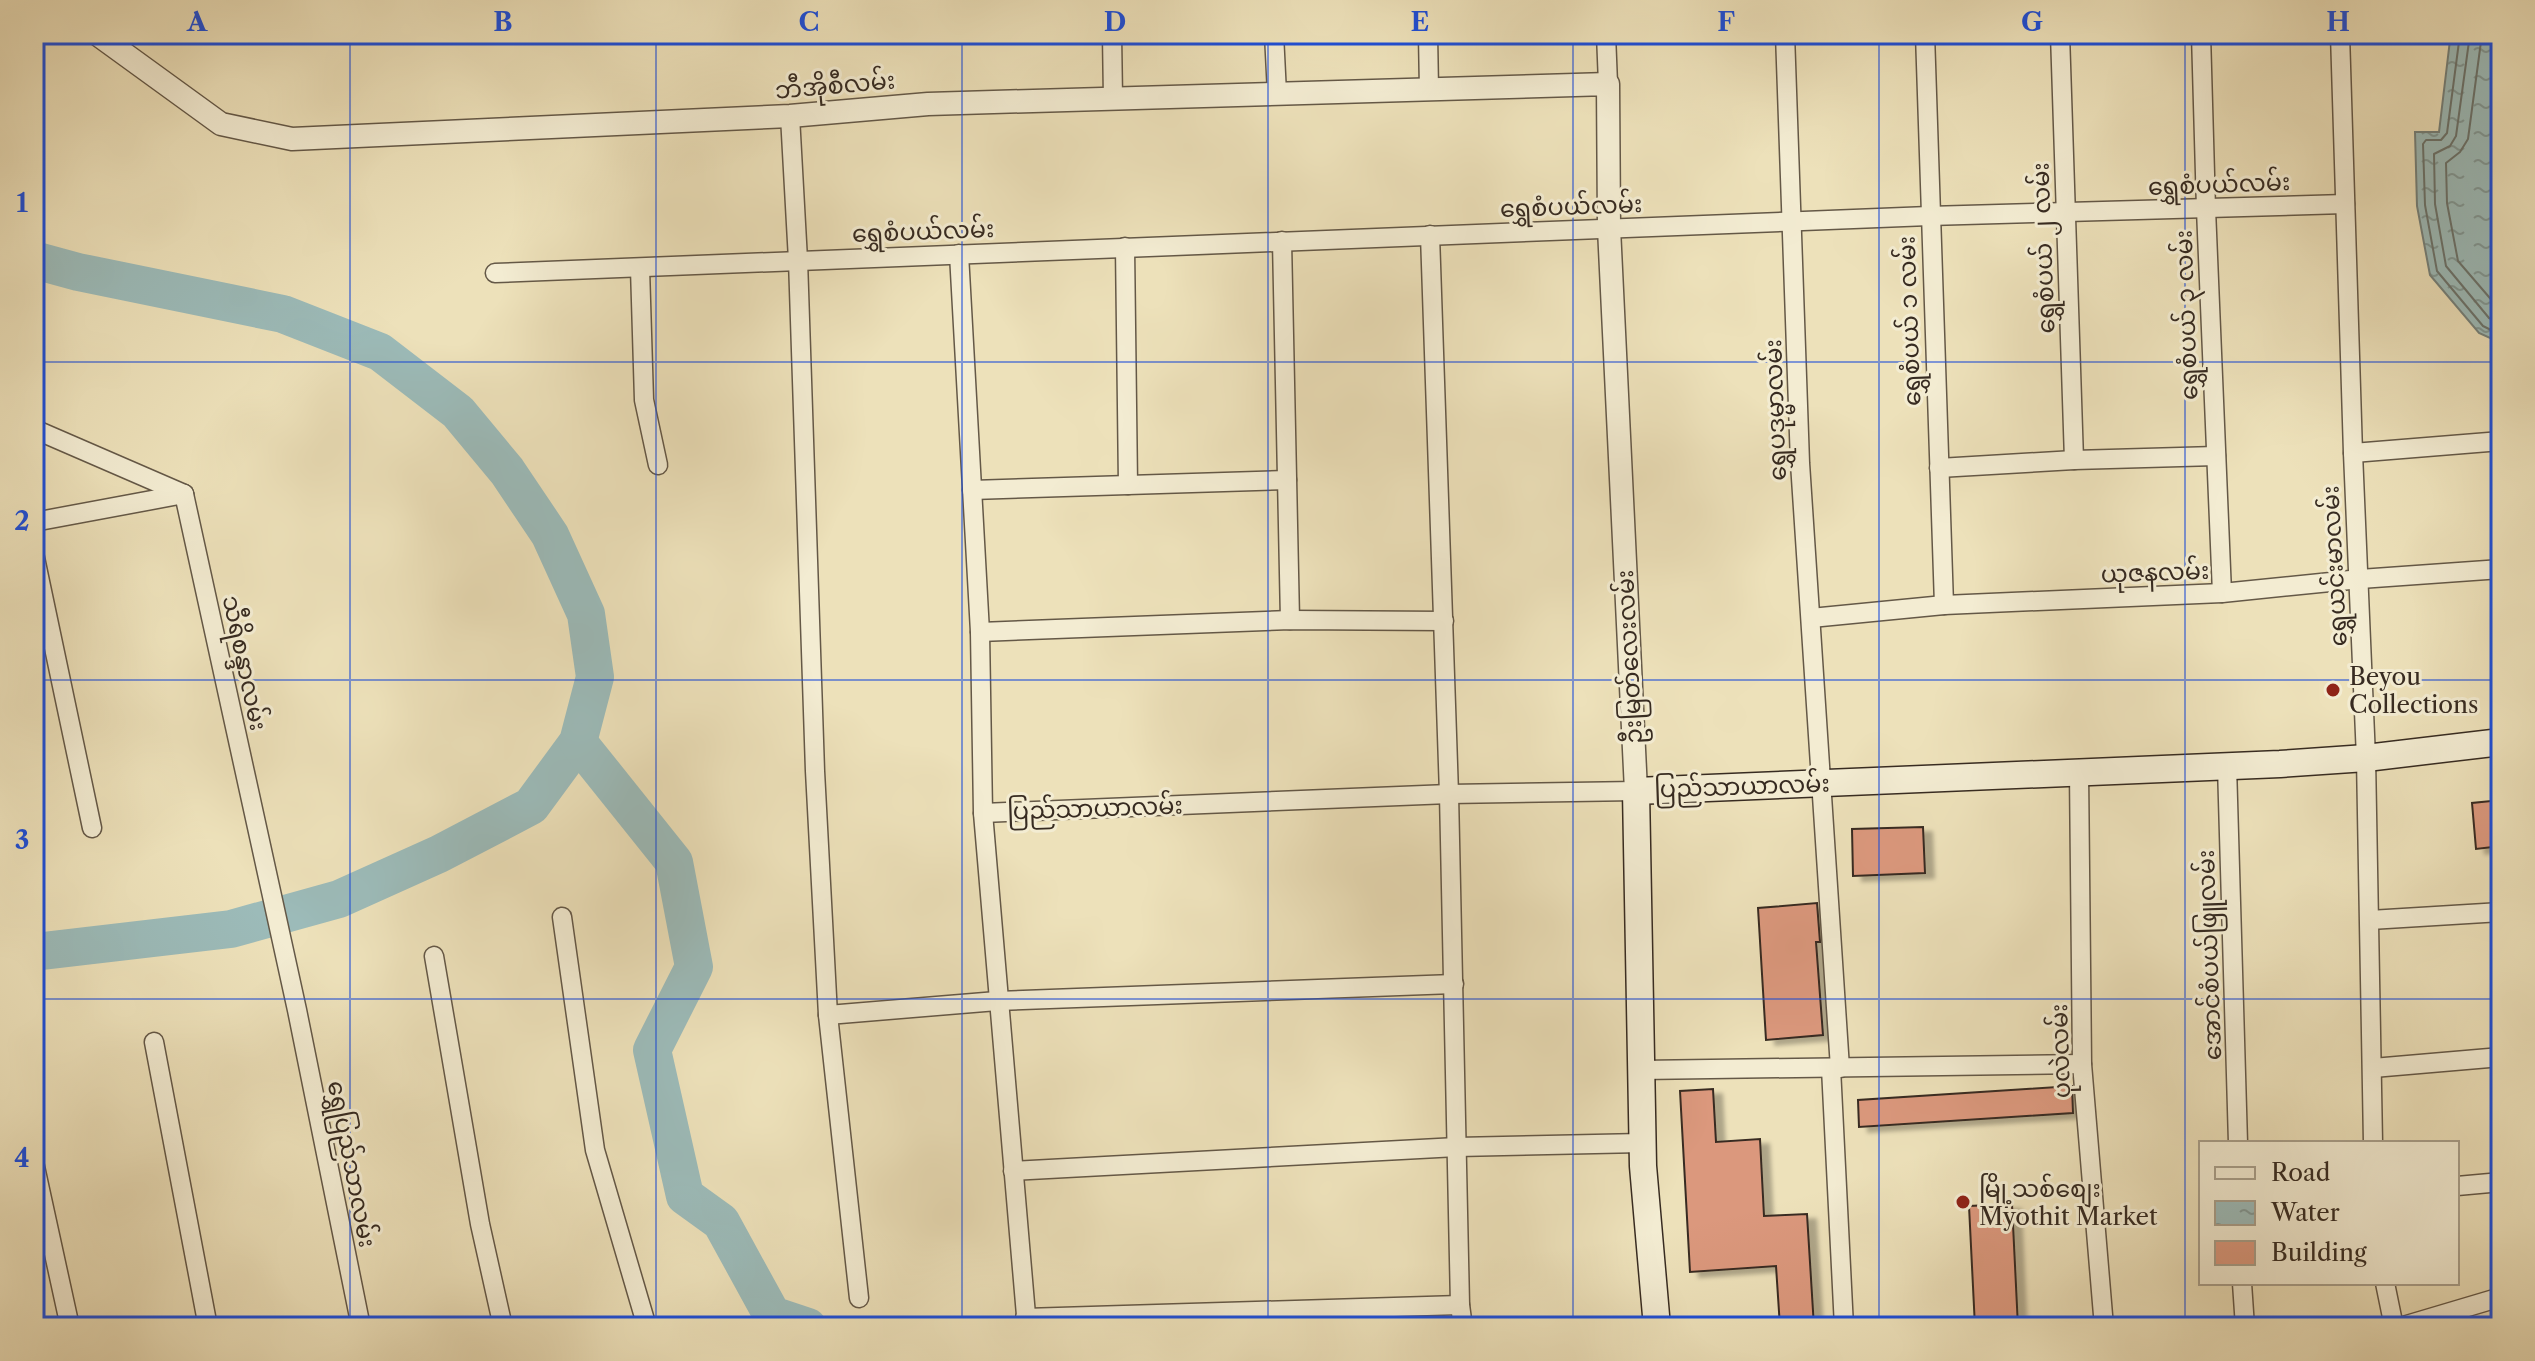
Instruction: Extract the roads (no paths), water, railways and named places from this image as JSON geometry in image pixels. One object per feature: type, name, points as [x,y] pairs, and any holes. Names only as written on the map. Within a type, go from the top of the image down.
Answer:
[{"type":"main road","name":"ပြည်သာယာလမ်း","points":[[1636,791],[2227,766],[2366,758],[2501,742]]},
{"type":"main road","name":"ဦးမြတ်လေးလမ်း","points":[[1636,791],[1642,1143],[1657,1327]]},
{"type":"street","name":"ဘီအိုစီလမ်း","points":[[97,34],[221,124],[292,139],[790,116],[928,104],[1608,84]]},
{"type":"street","points":[[1112,34],[1113,99]]},
{"type":"street","points":[[1274,34],[1277,94]]},
{"type":"street","points":[[1428,34],[1429,90]]},
{"type":"street","name":"ဦးမြတ်လေးလမ်း","points":[[1606,34],[1609,228],[1636,791]]},
{"type":"street","name":"ရွှေပဒုမ္မာလမ်း","points":[[1785,34],[1800,463],[1836,1068],[1844,1327]]},
{"type":"street","name":"ရွှေစံပယ် ၁ လမ်း","points":[[1925,34],[1944,605]]},
{"type":"street","name":"ရွှေစံပယ် ၂ လမ်း","points":[[2060,34],[2074,460]]},
{"type":"street","name":"ရွှေစံပယ် ၃ လမ်း","points":[[2201,34],[2222,593]]},
{"type":"street","name":"ရွှေယင်းမာလမ်း","points":[[2340,34],[2366,758],[2373,1141]]},
{"type":"street","points":[[790,116],[798,260],[815,771],[828,1015],[859,1298]]},
{"type":"street","name":"ရွှေစံပယ်လမ်း","points":[[495,273],[1929,216],[2345,204]]},
{"type":"street","points":[[1430,235],[1463,1327]]},
{"type":"street","points":[[1282,241],[1290,620]]},
{"type":"street","points":[[1125,247],[1128,485]]},
{"type":"street","points":[[959,254],[980,632],[983,813],[1026,1322],[1460,1305]]},
{"type":"street","points":[[640,268],[644,400],[658,465]]},
{"type":"street","points":[[34,429],[184,494]]},
{"type":"street","points":[[2353,453],[2501,441]]},
{"type":"street","points":[[1939,468],[2216,456]]},
{"type":"street","points":[[972,490],[1287,480]]},
{"type":"street","points":[[34,522],[184,494]]},
{"type":"street","name":"သီရိစန္ဒာလမ်း","points":[[184,494],[297,1010]]},
{"type":"street","points":[[34,553],[92,828]]},
{"type":"street","name":"ယုဇနလမ်း","points":[[1811,618],[1944,605],[2222,593],[2501,569]]},
{"type":"street","points":[[980,632],[1290,620],[1444,621]]},
{"type":"street","name":"အောင်စံပယ်ဖြူလမ်း","points":[[2227,766],[2238,1141]]},
{"type":"street","name":"ပုလဲလမ်း","points":[[2079,772],[2082,1064],[2104,1327]]},
{"type":"street","name":"ပြည်သာယာလမ်း","points":[[983,813],[1449,794],[1636,791]]},
{"type":"street","points":[[2370,920],[2501,912]]},
{"type":"street","points":[[562,917],[595,1150],[647,1327]]},
{"type":"street","points":[[434,956],[480,1224],[503,1327]]},
{"type":"street","points":[[828,1015],[997,1001],[1454,984]]},
{"type":"street","name":"ရွှေပြည်သာလမ်း","points":[[297,1010],[361,1327]]},
{"type":"street","points":[[154,1042],[208,1327]]},
{"type":"street","points":[[2373,1068],[2501,1057]]},
{"type":"street","points":[[1641,1070],[2082,1064]]},
{"type":"street","points":[[1013,1171],[1457,1147],[1642,1143]]},
{"type":"street","points":[[34,1162],[70,1327]]},
{"type":"street","points":[[2459,1186],[2501,1182]]},
{"type":"street","points":[[2242,1285],[2245,1327]]},
{"type":"street","points":[[2386,1285],[2397,1327],[2439,1322],[2501,1297]]},
{"type":"water","points":[[2453,34],[2501,34],[2501,343],[2479,333],[2430,275],[2417,206],[2415,132],[2439,132]]},
{"type":"waterway","points":[[34,260],[78,272],[283,314],[380,352],[458,412],[507,471],[550,535],[586,614],[595,677],[578,742],[531,806],[439,854],[339,899],[231,929],[34,952]]},
{"type":"waterway","points":[[578,742],[674,862],[694,967],[652,1050],[685,1196],[721,1222],[772,1315],[808,1327]]},
{"type":"place","name":"Beyou Collections","points":[[2333,690]]},
{"type":"place","name":"မြို့သစ်စျေး Myothit Market","points":[[1963,1202]]}]
